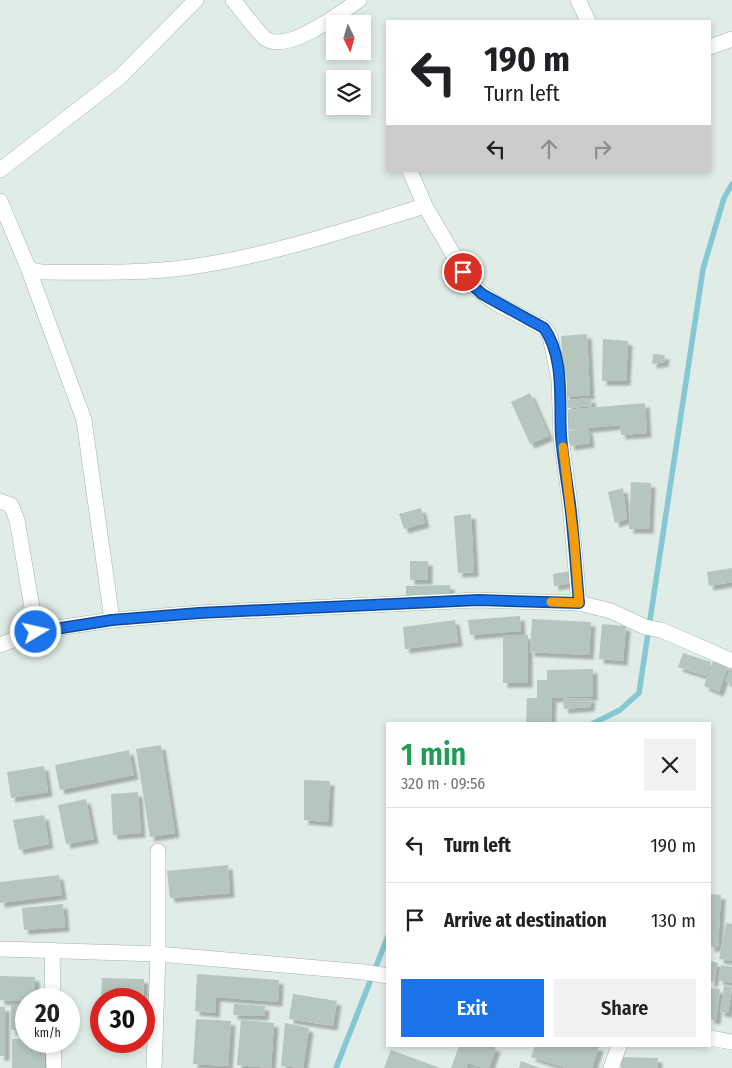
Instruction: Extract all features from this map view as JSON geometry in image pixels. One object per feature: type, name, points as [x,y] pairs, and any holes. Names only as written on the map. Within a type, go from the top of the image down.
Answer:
[{"type":"street","points":[[0,170],[120,77],[196,0]]},
{"type":"street","points":[[233,0],[266,38],[276,42],[287,42],[317,27],[359,0]]},
{"type":"street","points":[[578,0],[588,20]]},
{"type":"street","points":[[711,47],[732,39]]},
{"type":"street","points":[[410,172],[425,206],[472,285],[489,298],[544,328],[550,336],[559,379],[561,437],[571,512],[579,603]]},
{"type":"street","points":[[0,201],[27,265],[84,420],[112,620]]},
{"type":"street","points":[[27,265],[32,270],[42,272],[118,272],[189,268],[254,255],[425,206]]},
{"type":"street","points":[[0,501],[10,505],[17,520],[36,632]]},
{"type":"street","points":[[0,645],[36,632],[112,620],[199,613],[478,600],[579,603],[611,611],[645,627],[661,630],[732,661]]},
{"type":"street","points":[[154,1068],[158,954],[158,851]]},
{"type":"street","points":[[0,949],[158,954],[364,972],[386,976]]},
{"type":"street","points":[[52,950],[53,988]]},
{"type":"street","points":[[711,1038],[732,1042]]},
{"type":"street","points":[[611,1068],[619,1047]]},
{"type":"street","points":[[53,1053],[54,1068]]},
{"type":"building","points":[[587,334],[590,395],[565,397],[561,336]]},
{"type":"building","points":[[603,339],[628,341],[626,381],[602,381]]},
{"type":"building","points":[[653,354],[665,355],[664,362],[652,364]]},
{"type":"building","points":[[530,393],[549,436],[530,444],[511,402]]},
{"type":"building","points":[[591,398],[592,406],[567,408],[567,400]]},
{"type":"building","points":[[645,403],[647,433],[621,435],[620,425],[568,430],[565,410]]},
{"type":"building","points":[[588,429],[590,443],[570,446],[568,431]]},
{"type":"building","points":[[631,482],[651,483],[649,529],[629,529]]},
{"type":"building","points":[[623,488],[627,519],[615,523],[608,492]]},
{"type":"building","points":[[421,508],[425,523],[404,529],[399,514]]},
{"type":"building","points":[[471,514],[474,572],[458,573],[454,516]]},
{"type":"building","points":[[410,561],[428,561],[428,580],[410,580]]},
{"type":"building","points":[[732,568],[732,582],[709,586],[707,572]]},
{"type":"building","points":[[571,571],[572,583],[554,586],[553,574]]},
{"type":"building","points":[[450,585],[450,596],[406,597],[406,586]]},
{"type":"building","points":[[520,616],[521,631],[470,635],[468,620]]},
{"type":"building","points":[[532,619],[591,622],[589,655],[530,652]]},
{"type":"building","points":[[455,620],[458,642],[405,649],[403,627]]},
{"type":"building","points":[[602,624],[626,626],[623,661],[599,659]]},
{"type":"building","points":[[503,635],[528,635],[528,683],[503,683]]},
{"type":"building","points":[[683,653],[711,662],[706,676],[678,667]]},
{"type":"building","points":[[713,661],[728,666],[719,692],[704,686]]},
{"type":"building","points":[[732,665],[732,684],[725,681]]},
{"type":"building","points":[[593,669],[593,696],[543,698],[552,698],[551,722],[526,722],[527,698],[537,698],[537,680],[547,680],[547,670]]},
{"type":"building","points":[[563,698],[591,698],[590,707],[564,709]]},
{"type":"building","points":[[161,745],[175,833],[150,837],[136,749]]},
{"type":"building","points":[[129,750],[134,775],[60,790],[55,765]]},
{"type":"building","points":[[44,766],[48,792],[11,798],[7,772]]},
{"type":"building","points":[[304,780],[330,781],[328,822],[304,820]]},
{"type":"building","points":[[138,792],[141,833],[113,835],[111,794]]},
{"type":"building","points":[[86,799],[94,839],[66,844],[58,805]]},
{"type":"building","points":[[44,815],[49,844],[19,850],[13,820]]},
{"type":"building","points":[[228,865],[230,893],[170,898],[167,871]]},
{"type":"building","points":[[59,875],[62,895],[0,903],[0,882]]},
{"type":"building","points":[[711,894],[721,895],[718,947],[711,947]]},
{"type":"building","points":[[63,904],[65,927],[24,930],[22,908]]},
{"type":"building","points":[[726,923],[732,924],[732,961],[719,959]]},
{"type":"building","points":[[711,961],[718,963],[713,983],[711,982]]},
{"type":"building","points":[[721,965],[732,967],[732,983],[718,980]]},
{"type":"building","points":[[197,974],[279,980],[278,1002],[216,997],[215,1013],[195,1011]]},
{"type":"building","points":[[0,976],[35,977],[35,988],[15,988],[15,1001],[0,1000]]},
{"type":"building","points":[[102,978],[144,979],[144,988],[102,988]]},
{"type":"building","points":[[724,986],[732,987],[728,1013],[720,1012]]},
{"type":"building","points":[[711,988],[720,989],[716,1020],[711,1019]]},
{"type":"building","points":[[293,994],[337,1001],[333,1026],[289,1019]]},
{"type":"building","points":[[11,1004],[15,1004],[15,1030],[11,1030]]},
{"type":"building","points":[[234,1004],[265,1006],[264,1016],[233,1015]]},
{"type":"building","points":[[0,1007],[5,1007],[5,1056],[0,1056]]},
{"type":"building","points":[[196,1019],[231,1021],[228,1066],[193,1064]]},
{"type":"building","points":[[241,1020],[274,1023],[271,1068],[237,1065]]},
{"type":"building","points":[[285,1023],[309,1028],[303,1068],[281,1066]]},
{"type":"building","points":[[12,1039],[15,1039],[15,1053],[45,1053],[45,1068],[12,1068]]},
{"type":"building","points":[[459,1047],[496,1048],[489,1068],[468,1063],[466,1068],[451,1068]]},
{"type":"building","points":[[535,1047],[599,1047],[592,1068],[566,1068],[531,1057]]},
{"type":"building","points":[[391,1050],[440,1068],[384,1068]]},
{"type":"building","points":[[621,1057],[658,1058],[657,1068],[621,1068]]},
{"type":"building","points":[[521,1061],[540,1068],[519,1068]]},
{"type":"waterway","points":[[596,722],[620,710],[639,693],[703,269],[724,198],[732,184]]},
{"type":"waterway","points":[[336,1068],[386,941]]},
{"type":"slow traffic","points":[[551,602],[579,603],[574,539],[563,447]]},
{"type":"route","points":[[36,632],[112,620],[199,613],[478,600],[579,603],[574,539],[561,437],[559,379],[550,336],[544,328],[482,294],[472,285],[463,272]]}]
